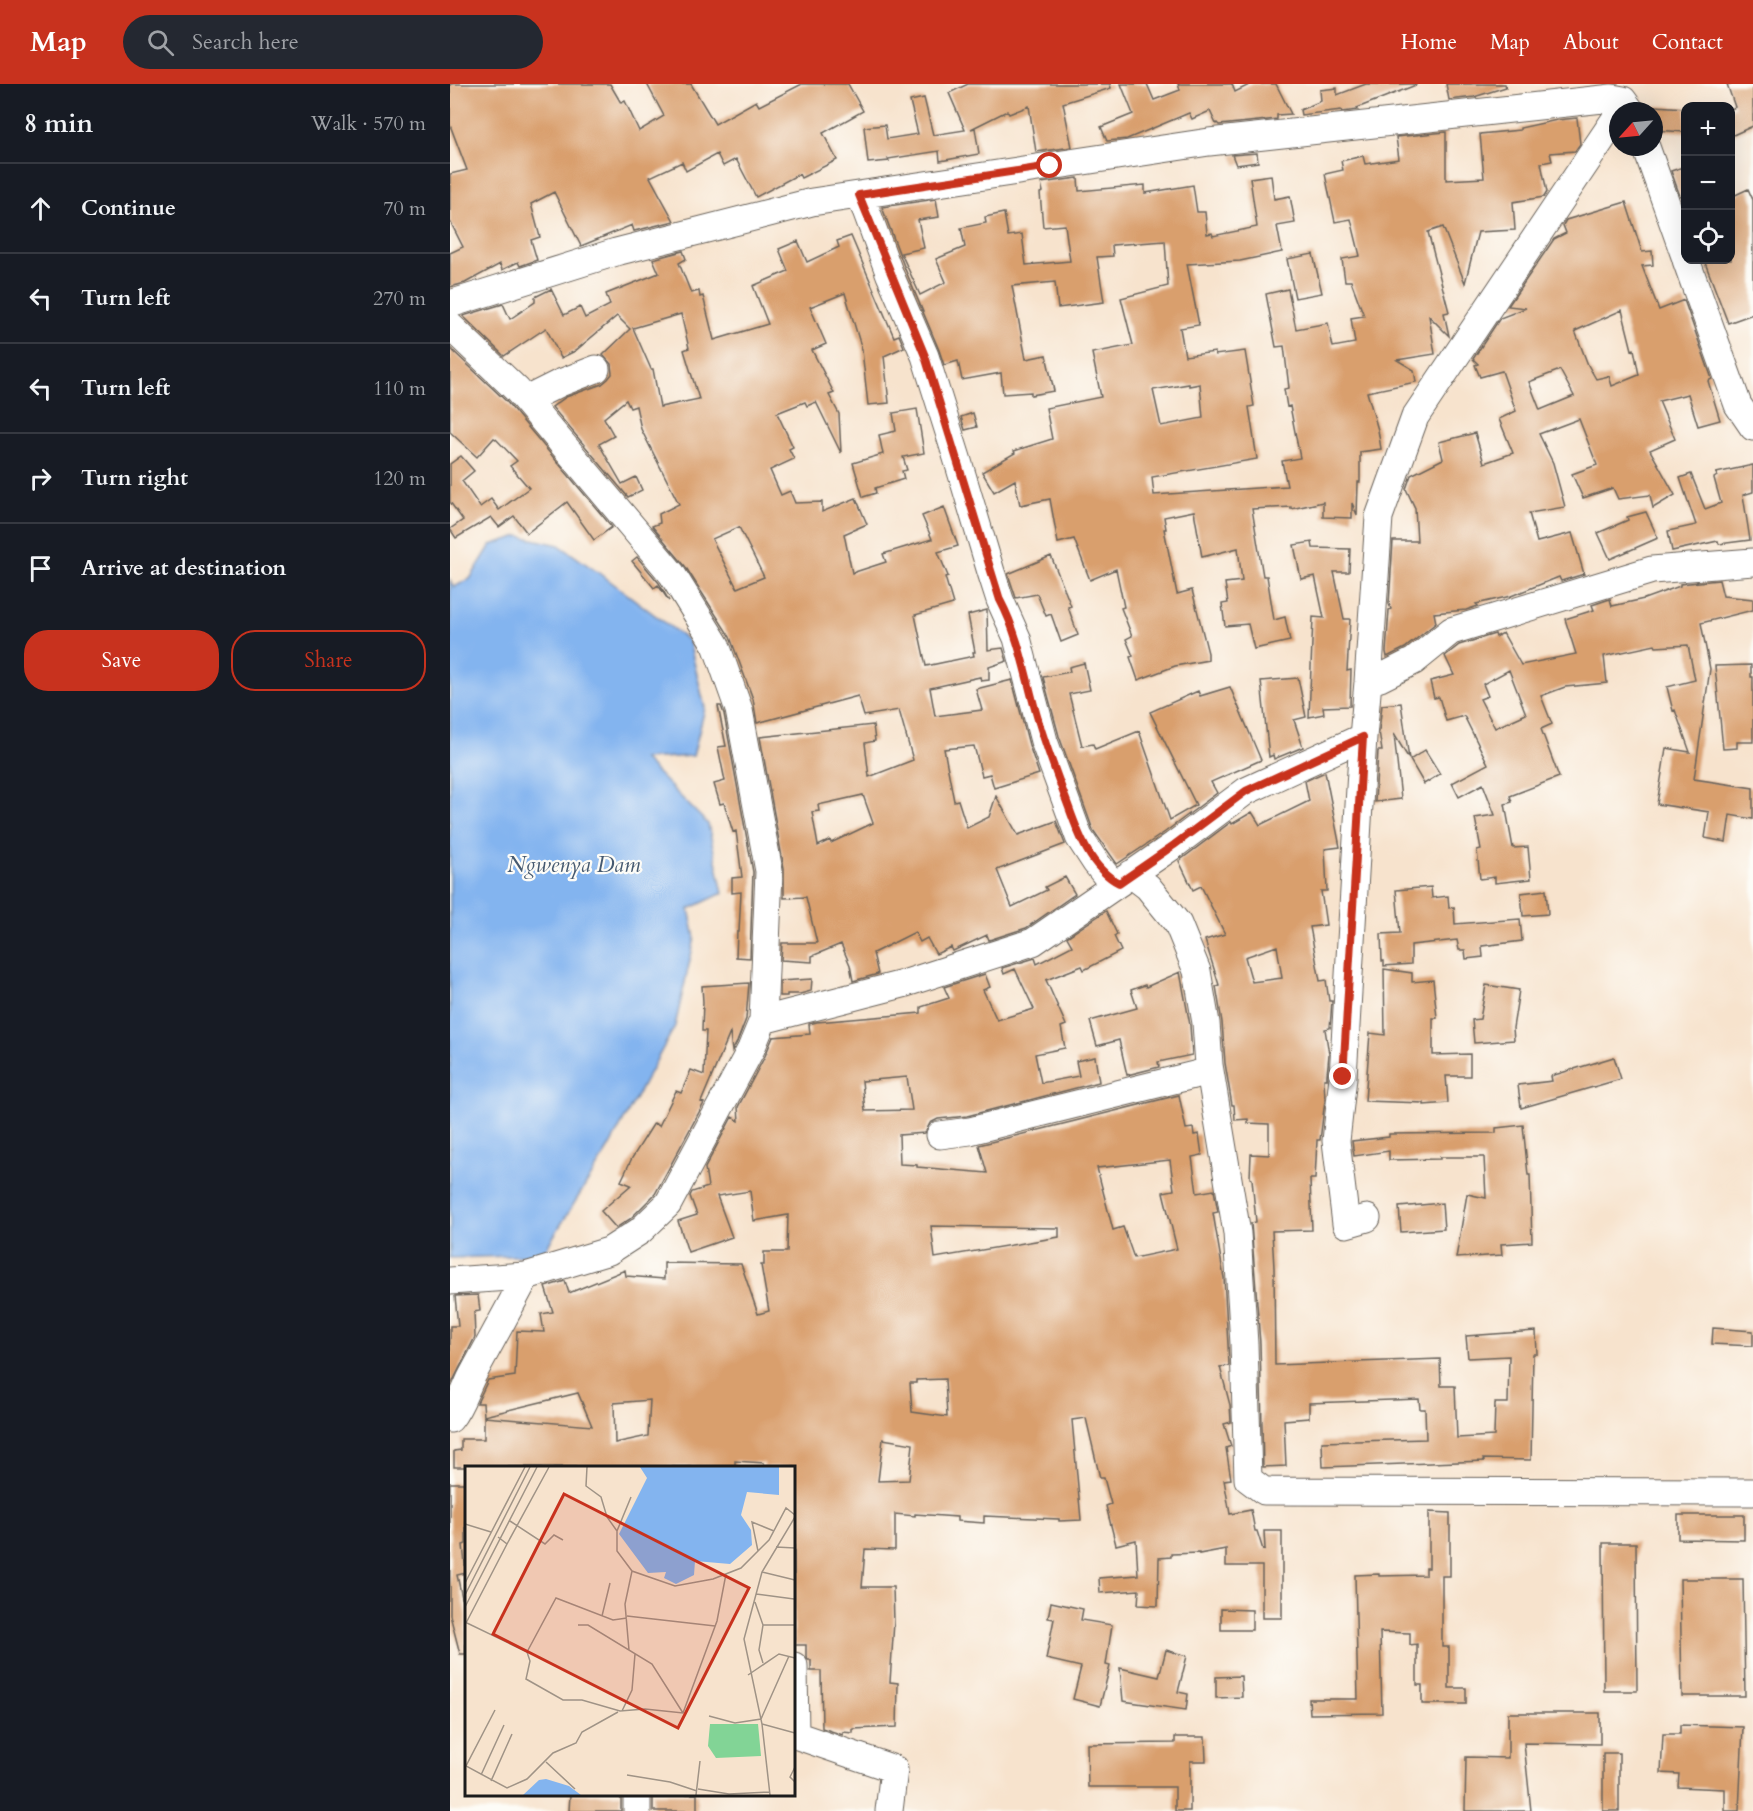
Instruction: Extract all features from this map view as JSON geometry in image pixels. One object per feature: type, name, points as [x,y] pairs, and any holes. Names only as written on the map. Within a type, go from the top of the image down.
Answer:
[{"type":"street","points":[[450,304],[616,252],[812,202],[1209,142],[1612,98],[1616,102]]},
{"type":"street","points":[[1367,1218],[1346,1224],[1336,1141],[1344,1057],[1378,517],[1415,417],[1609,130]]},
{"type":"street","points":[[1649,156],[1681,245]]},
{"type":"street","points":[[859,195],[925,356],[1000,600],[1017,638],[1044,741],[1079,837],[1108,878],[1125,879],[1148,887],[1178,924],[1197,971],[1206,1023],[1210,1071],[1237,1233],[1244,1344],[1248,1479],[1264,1491],[1753,1492]]},
{"type":"street","points":[[1688,264],[1738,405],[1753,427]]},
{"type":"street","points":[[450,326],[526,400],[672,574],[716,645],[739,711],[769,871],[763,1020],[751,1049],[668,1204],[640,1231],[609,1251],[526,1276],[450,1281]]},
{"type":"street","points":[[526,400],[596,369]]},
{"type":"street","points":[[1368,682],[1414,661],[1451,631],[1652,570],[1753,562]]},
{"type":"street","points":[[763,1020],[903,984],[1033,942],[1174,845],[1246,791],[1363,737]]},
{"type":"street","points":[[940,1135],[970,1131],[1210,1071]]},
{"type":"street","points":[[450,1419],[458,1410],[472,1378],[526,1276]]},
{"type":"street","points":[[795,1735],[894,1769],[889,1811]]},
{"type":"water","name":"Ngwenya Dam","points":[[519,536],[559,545],[689,641],[705,708],[693,756],[643,759],[708,824],[723,893],[689,909],[695,938],[675,1026],[608,1149],[542,1255],[450,1258],[450,580],[454,587],[470,579],[491,545]]},
{"type":"building","points":[[450,84],[610,84],[621,103],[625,101],[639,131],[664,116],[647,84],[691,84],[715,124],[756,101],[759,106],[802,84],[848,84],[863,111],[823,133],[837,160],[801,178],[799,174],[756,197],[736,159],[723,166],[717,154],[686,171],[682,162],[650,177],[674,221],[634,231],[632,225],[581,246],[554,192],[531,204],[540,237],[531,240],[537,260],[520,266],[518,262],[502,270],[500,264],[465,283],[450,287],[450,253],[463,247],[450,221],[450,174],[467,170],[450,125]]},
{"type":"building","points":[[968,84],[1110,84],[1111,88],[1063,103],[1072,147],[1036,152],[1029,106],[1009,114],[1007,111],[971,129],[975,128],[979,154],[940,161],[939,151],[868,163],[864,127],[885,125],[887,139],[918,134],[910,101],[924,98],[933,135],[965,130],[949,93]]},
{"type":"building","points":[[1121,84],[1147,84],[1154,100],[1180,90],[1178,84],[1232,84],[1235,92],[1251,84],[1276,84],[1291,114],[1277,115],[1277,119],[1219,125],[1216,124],[1210,111],[1192,119],[1189,113],[1127,139],[1107,141],[1101,127],[1133,114]]},
{"type":"building","points":[[1366,84],[1416,85],[1357,108],[1358,110],[1301,115],[1300,110],[1321,101],[1320,90],[1337,88],[1337,95]]},
{"type":"building","points":[[1446,84],[1505,84],[1506,87],[1474,97],[1449,100]]},
{"type":"building","points":[[1727,84],[1753,84],[1753,126],[1735,134],[1735,102]]},
{"type":"building","points":[[1663,107],[1681,108],[1681,132],[1663,131]]},
{"type":"building","points":[[1577,118],[1580,144],[1575,151],[1550,153],[1552,161],[1541,163],[1547,192],[1544,197],[1513,202],[1515,230],[1478,232],[1465,283],[1443,227],[1428,232],[1449,312],[1444,313],[1449,336],[1429,316],[1435,354],[1397,360],[1414,370],[1416,382],[1367,392],[1381,449],[1360,452],[1357,515],[1352,503],[1352,518],[1323,517],[1323,502],[1291,509],[1291,507],[1252,509],[1263,576],[1267,576],[1274,620],[1285,617],[1290,641],[1254,649],[1248,624],[1225,626],[1222,604],[1228,603],[1225,583],[1242,581],[1238,548],[1202,557],[1194,511],[1164,517],[1166,529],[1164,529],[1177,594],[1192,590],[1208,660],[1175,666],[1138,680],[1130,657],[1133,656],[1126,639],[1132,636],[1121,608],[1124,607],[1116,569],[1090,580],[1074,539],[1058,543],[1050,499],[1020,505],[1015,480],[994,492],[982,472],[1015,453],[1014,451],[1052,439],[1046,408],[1101,397],[1092,353],[1133,345],[1121,298],[1168,286],[1165,241],[1112,245],[1113,256],[1097,257],[1104,302],[1058,308],[1055,282],[1012,286],[1026,359],[1046,355],[1054,391],[1031,395],[1031,392],[1003,394],[1001,373],[962,380],[958,361],[944,365],[882,207],[936,199],[939,217],[918,220],[924,248],[901,253],[920,295],[946,282],[936,259],[965,247],[961,228],[986,223],[985,217],[1004,213],[1008,236],[1022,234],[1026,265],[1070,261],[1065,225],[1043,227],[1041,183],[1078,178],[1079,191],[1145,185],[1145,193],[1193,185],[1197,212],[1205,212],[1207,234],[1212,233],[1213,236],[1257,227],[1250,178],[1271,175],[1274,199],[1290,196],[1295,223],[1277,226],[1282,252],[1240,261],[1187,264],[1199,325],[1180,328],[1185,356],[1245,351],[1254,406],[1249,407],[1257,459],[1152,477],[1154,495],[1287,486],[1282,461],[1300,458],[1290,406],[1287,407],[1284,389],[1289,388],[1284,346],[1276,347],[1266,294],[1288,289],[1296,329],[1328,323],[1333,347],[1355,343],[1351,318],[1364,316],[1351,281],[1345,281],[1342,259],[1360,256],[1351,219],[1335,222],[1325,174],[1343,170],[1341,161],[1363,156],[1365,164],[1399,159],[1396,137],[1446,132],[1446,180],[1484,178],[1480,134],[1520,130],[1520,128]],"holes":[[[1189,384],[1189,386],[1200,384],[1203,418],[1161,426],[1153,390]]]},
{"type":"building","points":[[1257,153],[1258,162],[1236,165],[1232,155]]},
{"type":"building","points":[[1681,168],[1681,196],[1680,196],[1671,171]]},
{"type":"building","points":[[1748,189],[1753,200],[1753,314],[1728,323],[1706,264],[1735,264],[1735,195]]},
{"type":"building","points":[[1626,202],[1642,252],[1652,251],[1653,265],[1642,266],[1659,310],[1684,300],[1712,379],[1708,381],[1720,420],[1698,426],[1688,394],[1659,401],[1675,439],[1650,450],[1675,495],[1653,508],[1650,495],[1618,499],[1613,488],[1583,498],[1572,474],[1597,465],[1579,419],[1539,434],[1553,463],[1565,507],[1529,513],[1537,542],[1572,533],[1584,574],[1561,581],[1559,577],[1511,596],[1476,604],[1478,606],[1466,610],[1434,613],[1436,623],[1405,648],[1387,657],[1393,541],[1417,541],[1415,508],[1406,489],[1411,475],[1443,459],[1439,442],[1475,433],[1484,463],[1513,453],[1499,419],[1516,411],[1502,371],[1480,377],[1475,365],[1478,364],[1473,359],[1500,318],[1526,308],[1508,306],[1554,239],[1566,233],[1563,225],[1566,220]],"holes":[[[1622,310],[1639,375],[1612,386],[1609,376],[1596,379],[1575,331]],[[1560,370],[1574,396],[1540,410],[1529,382]]]},
{"type":"building","points":[[851,236],[894,337],[899,335],[904,347],[884,356],[889,403],[868,405],[862,350],[845,293],[810,307],[826,344],[812,350],[834,393],[829,395],[839,414],[841,453],[816,402],[807,406],[805,402],[777,413],[793,447],[789,449],[794,459],[770,470],[781,495],[790,491],[795,503],[822,502],[822,512],[856,498],[867,524],[844,534],[852,573],[886,562],[883,554],[932,539],[922,516],[944,507],[958,546],[938,552],[948,576],[945,577],[953,604],[915,615],[926,666],[974,656],[968,615],[987,610],[988,650],[1003,648],[1007,661],[989,667],[989,680],[981,681],[980,677],[930,688],[935,716],[982,710],[976,689],[1012,680],[1039,774],[994,788],[990,774],[982,776],[974,746],[944,749],[954,801],[958,800],[967,828],[989,817],[996,796],[1018,835],[1056,821],[1065,844],[997,870],[1012,907],[1047,890],[1045,887],[1065,877],[1075,894],[1026,928],[989,940],[987,935],[953,951],[951,947],[936,954],[927,938],[920,942],[915,932],[873,953],[878,974],[853,981],[850,965],[841,944],[812,956],[812,962],[781,960],[782,943],[817,943],[806,897],[784,898],[784,868],[760,737],[873,725],[875,741],[865,743],[869,777],[913,760],[899,710],[864,716],[858,696],[757,723],[753,699],[730,637],[685,566],[652,526],[660,523],[659,514],[679,504],[641,429],[636,406],[630,408],[626,400],[604,418],[614,436],[599,444],[622,484],[636,477],[642,490],[628,497],[552,407],[566,397],[602,384],[608,379],[612,374],[611,364],[603,355],[630,329],[617,316],[575,351],[561,358],[546,328],[504,356],[463,316],[503,304],[510,319],[535,302],[535,297],[551,289],[564,315],[580,307],[585,318],[610,305],[606,294],[659,273],[653,259],[683,251],[686,259],[679,263],[691,293],[699,291],[700,297],[703,296],[714,340],[768,324],[753,286],[788,271],[779,249],[798,241],[807,262],[839,247],[837,241]],"holes":[[[681,314],[689,348],[684,350],[699,399],[660,407],[653,369],[633,328]],[[739,527],[764,577],[737,588],[712,539]],[[863,795],[873,823],[831,843],[830,840],[818,846],[812,812],[819,811],[818,805]]]},
{"type":"building","points":[[1313,254],[1322,293],[1295,298],[1287,259]]},
{"type":"building","points":[[450,348],[506,401],[612,527],[594,540],[567,502],[527,533],[514,516],[499,527],[491,517],[456,538],[450,529],[463,520],[450,502],[450,464],[461,456],[474,471],[462,481],[480,507],[491,499],[499,510],[529,488],[510,466],[517,461],[496,439],[494,438],[477,457],[450,432]]},
{"type":"building","points":[[917,409],[924,453],[903,457],[907,470],[902,471],[904,479],[875,488],[876,493],[863,497],[853,463],[883,454],[879,435],[896,431],[893,413]]},
{"type":"building","points":[[973,413],[977,427],[965,430],[961,417]]},
{"type":"building","points":[[1753,465],[1753,492],[1743,495],[1750,540],[1719,544],[1718,541],[1672,551],[1668,531],[1696,525],[1680,478],[1691,474],[1705,509],[1721,503],[1714,478],[1717,476],[1716,473]]},
{"type":"building","points":[[1646,512],[1658,538],[1610,559],[1598,533],[1628,520],[1627,517]]},
{"type":"building","points":[[1312,542],[1313,548],[1350,549],[1349,572],[1334,572],[1344,619],[1350,619],[1347,671],[1351,670],[1350,706],[1323,707],[1324,714],[1309,717],[1313,617],[1324,618],[1315,576],[1301,579],[1294,545]]},
{"type":"building","points":[[1051,556],[1071,606],[1068,607],[1078,635],[1061,642],[1051,614],[1046,616],[1037,594],[1016,598],[1008,574]]},
{"type":"building","points":[[637,557],[659,583],[669,601],[658,585],[654,588],[632,561]]},
{"type":"building","points":[[1719,580],[1723,596],[1753,599],[1753,610],[1701,623],[1710,669],[1694,779],[1753,788],[1753,819],[1730,815],[1726,842],[1705,838],[1709,812],[1657,804],[1666,748],[1690,752],[1675,710],[1673,711],[1667,687],[1695,680],[1688,645],[1656,647],[1655,645],[1604,656],[1607,683],[1565,687],[1541,696],[1552,724],[1541,729],[1559,777],[1510,796],[1512,802],[1505,804],[1513,848],[1528,847],[1531,879],[1495,883],[1495,877],[1480,879],[1477,850],[1481,849],[1475,818],[1495,815],[1483,784],[1459,797],[1452,783],[1488,764],[1464,716],[1446,721],[1439,697],[1434,698],[1430,681],[1454,675],[1445,656],[1459,645],[1495,634],[1496,637],[1503,633],[1521,665],[1576,654],[1565,619],[1594,610],[1592,605],[1610,599],[1612,606],[1644,599],[1680,586],[1680,584]],"holes":[[[1509,670],[1526,714],[1495,728],[1480,699],[1488,696],[1483,684]]]},
{"type":"building","points":[[1084,663],[1090,690],[1069,694],[1082,746],[1093,744],[1095,749],[1139,731],[1170,820],[1196,805],[1150,712],[1198,691],[1200,696],[1230,687],[1261,760],[1211,782],[1217,793],[1117,864],[1093,830],[1059,736],[1043,677],[1070,672],[1069,667]]},
{"type":"building","points":[[1751,665],[1753,742],[1737,742],[1737,748],[1723,749],[1715,666]]},
{"type":"building","points":[[1298,678],[1306,717],[1294,720],[1303,747],[1274,759],[1273,755],[1269,757],[1261,681]]},
{"type":"building","points":[[1401,703],[1409,759],[1394,734],[1401,799],[1375,802],[1378,751],[1382,751],[1379,731],[1382,705]]},
{"type":"building","points":[[718,706],[721,706],[724,714],[753,872],[750,958],[736,957],[741,892],[732,893],[732,878],[742,877],[736,831],[733,832],[724,803],[720,804],[714,784],[725,781],[718,747],[726,746]]},
{"type":"building","points":[[1425,750],[1440,774],[1424,784],[1410,760]]},
{"type":"building","points":[[1325,772],[1340,847],[1325,849],[1327,891],[1321,891],[1326,925],[1310,927],[1320,981],[1326,980],[1329,1001],[1332,1001],[1330,1028],[1325,1029],[1329,1054],[1327,1079],[1324,1079],[1325,1100],[1320,1140],[1317,1140],[1315,1179],[1310,1179],[1312,1230],[1272,1231],[1275,1365],[1440,1359],[1441,1386],[1455,1386],[1457,1438],[1494,1436],[1495,1403],[1508,1403],[1509,1356],[1468,1358],[1466,1336],[1536,1331],[1537,1354],[1533,1354],[1531,1460],[1483,1459],[1484,1461],[1323,1467],[1322,1442],[1426,1439],[1425,1409],[1420,1409],[1419,1399],[1309,1403],[1309,1418],[1284,1420],[1286,1466],[1263,1467],[1260,1343],[1251,1223],[1256,1222],[1252,1179],[1250,1178],[1251,1154],[1269,1155],[1269,1124],[1248,1123],[1248,1119],[1235,1120],[1225,1063],[1216,986],[1219,985],[1205,940],[1225,934],[1201,886],[1193,890],[1179,861],[1231,822],[1232,824],[1252,812],[1260,825],[1309,801],[1305,781]],"holes":[[[1277,946],[1282,978],[1252,982],[1245,957]]]},
{"type":"building","points":[[1431,887],[1432,898],[1448,896],[1449,908],[1454,907],[1455,924],[1520,919],[1522,941],[1482,946],[1483,957],[1466,959],[1465,950],[1459,950],[1457,940],[1411,945],[1411,964],[1384,966],[1381,934],[1400,933],[1396,890]]},
{"type":"building","points":[[1546,890],[1548,914],[1523,916],[1521,893]]},
{"type":"building","points":[[1106,911],[1117,934],[1114,936],[1121,951],[1084,970],[1082,966],[1046,980],[1066,1025],[1061,1027],[1065,1048],[1035,1054],[1041,1083],[1079,1076],[1076,1061],[1095,1057],[1099,1082],[967,1116],[938,1119],[930,1123],[925,1133],[899,1135],[900,1164],[987,1173],[979,1145],[1179,1095],[1186,1129],[1193,1128],[1194,1135],[1199,1134],[1202,1155],[1192,1157],[1197,1193],[1214,1190],[1218,1212],[1213,1213],[1224,1278],[1228,1345],[1229,1366],[1220,1367],[1230,1405],[1231,1422],[1224,1424],[1231,1446],[1226,1448],[1231,1479],[1224,1480],[1230,1514],[1251,1510],[1255,1531],[1257,1531],[1263,1550],[1265,1549],[1264,1531],[1282,1531],[1282,1618],[1262,1618],[1262,1566],[1226,1566],[1226,1549],[1199,1554],[1171,1554],[1171,1557],[1159,1558],[1158,1606],[1138,1605],[1139,1590],[1100,1593],[1099,1578],[1138,1575],[1136,1540],[1116,1545],[1106,1506],[1111,1504],[1104,1478],[1100,1478],[1086,1418],[1072,1420],[1081,1520],[1059,1521],[1059,1519],[984,1516],[984,1523],[957,1521],[957,1517],[895,1514],[895,1550],[865,1549],[862,1587],[893,1587],[894,1622],[890,1682],[898,1683],[897,1727],[853,1729],[853,1733],[843,1732],[843,1735],[822,1728],[821,1671],[811,1671],[811,1660],[808,1660],[806,1656],[806,1645],[795,1645],[795,1466],[764,1466],[764,1463],[735,1461],[735,1466],[454,1467],[454,1451],[461,1450],[461,1439],[484,1439],[484,1417],[592,1426],[578,1393],[484,1416],[483,1403],[477,1403],[488,1380],[515,1376],[517,1331],[544,1332],[541,1314],[553,1312],[545,1287],[565,1281],[569,1293],[625,1270],[626,1276],[664,1279],[664,1263],[741,1264],[758,1314],[769,1311],[761,1265],[764,1265],[764,1252],[787,1252],[788,1215],[754,1221],[750,1191],[717,1196],[732,1237],[688,1252],[678,1221],[697,1215],[690,1196],[692,1192],[708,1187],[705,1168],[732,1117],[739,1121],[738,1107],[773,1037],[810,1034],[809,1024],[817,1022],[921,1013],[921,1007],[949,998],[944,987],[985,974],[990,987],[983,990],[997,1020],[1034,1009],[1015,969],[1004,974],[1002,968],[1035,958],[1037,964],[1072,946],[1067,937]],"holes":[[[907,1077],[912,1110],[865,1111],[862,1081]],[[1170,1160],[1174,1190],[1163,1192],[1177,1249],[1134,1258],[1123,1227],[1113,1230],[1097,1168]],[[931,1226],[1059,1228],[1059,1237],[935,1258]],[[945,1379],[947,1417],[912,1412],[910,1383],[916,1383],[916,1380]],[[650,1400],[648,1436],[615,1443],[614,1403]],[[883,1439],[913,1444],[909,1480],[878,1481]]]},
{"type":"building","points":[[1384,969],[1412,973],[1412,982],[1433,980],[1437,1018],[1433,1018],[1433,1055],[1470,1054],[1470,1076],[1446,1076],[1448,1103],[1424,1105],[1424,1103],[1365,1101],[1370,1033],[1385,1035]]},
{"type":"building","points":[[1180,972],[1190,1025],[1192,1055],[1158,1062],[1159,1067],[1127,1075],[1119,1040],[1097,1046],[1090,1021],[1137,1008],[1131,990],[1145,985],[1146,987]]},
{"type":"building","points":[[812,979],[811,991],[780,996],[780,981]]},
{"type":"building","points":[[749,983],[746,1019],[737,1042],[732,1051],[730,1033],[701,1102],[704,1103],[655,1194],[630,1219],[616,1228],[601,1211],[631,1185],[621,1181],[632,1158],[654,1123],[659,1126],[676,1091],[681,1093],[691,1070],[704,1075],[706,1031],[702,1031],[702,986]]},
{"type":"building","points":[[1486,985],[1519,990],[1513,1028],[1514,1040],[1474,1043],[1472,1020],[1480,1019]]},
{"type":"building","points":[[1614,1057],[1621,1079],[1521,1108],[1518,1085],[1552,1081],[1551,1076]]},
{"type":"building","points":[[1523,1125],[1528,1175],[1530,1175],[1532,1242],[1501,1244],[1502,1255],[1456,1258],[1467,1194],[1486,1198],[1484,1157],[1389,1160],[1389,1151],[1354,1156],[1352,1141],[1389,1137],[1389,1134],[1496,1133],[1496,1128]]},
{"type":"building","points":[[1442,1203],[1444,1229],[1401,1232],[1399,1207]]},
{"type":"building","points":[[478,1295],[480,1311],[474,1312],[475,1337],[450,1387],[450,1326],[458,1326],[455,1296]]},
{"type":"building","points":[[1713,1328],[1753,1331],[1753,1346],[1712,1344]]},
{"type":"building","points":[[450,1483],[465,1483],[465,1544],[463,1545],[465,1573],[457,1575],[465,1611],[465,1654],[460,1654],[450,1615]]},
{"type":"building","points":[[1429,1512],[1450,1513],[1450,1576],[1442,1576],[1442,1647],[1449,1647],[1449,1688],[1466,1688],[1466,1704],[1422,1704],[1422,1685],[1417,1685],[1417,1644],[1410,1645],[1410,1633],[1380,1632],[1382,1713],[1310,1714],[1309,1699],[1358,1699],[1355,1575],[1426,1575],[1426,1568],[1429,1568]]},
{"type":"building","points":[[1678,1515],[1744,1515],[1744,1540],[1678,1539]]},
{"type":"building","points":[[1603,1543],[1636,1543],[1637,1691],[1604,1691]]},
{"type":"building","points":[[1680,1579],[1743,1579],[1745,1696],[1682,1696]]},
{"type":"building","points":[[1051,1602],[1083,1609],[1081,1620],[1112,1625],[1106,1665],[1110,1666],[1100,1706],[1073,1699],[1081,1667],[1046,1659],[1054,1619],[1048,1618]]},
{"type":"building","points":[[1221,1609],[1252,1610],[1252,1630],[1221,1630]]},
{"type":"building","points":[[1166,1650],[1187,1656],[1178,1692],[1188,1694],[1186,1710],[1123,1701],[1120,1668],[1159,1677]]},
{"type":"building","points":[[1241,1676],[1242,1697],[1216,1698],[1216,1677]]},
{"type":"building","points":[[1508,1713],[1600,1713],[1600,1744],[1524,1743],[1531,1811],[1465,1811],[1466,1757],[1508,1758]]},
{"type":"building","points":[[1680,1725],[1743,1727],[1739,1811],[1725,1811],[1725,1789],[1678,1787],[1679,1774],[1661,1773],[1663,1734],[1680,1734]]},
{"type":"building","points":[[1175,1737],[1205,1737],[1206,1761],[1190,1761],[1190,1811],[1175,1811],[1175,1787],[1088,1787],[1087,1744],[1175,1743]]},
{"type":"building","points":[[1603,1753],[1619,1753],[1619,1811],[1603,1811]]},
{"type":"building","points":[[570,1796],[621,1796],[621,1811],[569,1811]]},
{"type":"building","points":[[653,1796],[697,1796],[697,1811],[653,1811]]},
{"type":"route","points":[[1050,166],[859,195],[925,356],[1000,600],[1017,638],[1030,692],[1053,767],[1079,837],[1108,878],[1119,883],[1246,791],[1363,737],[1343,1077]]}]
